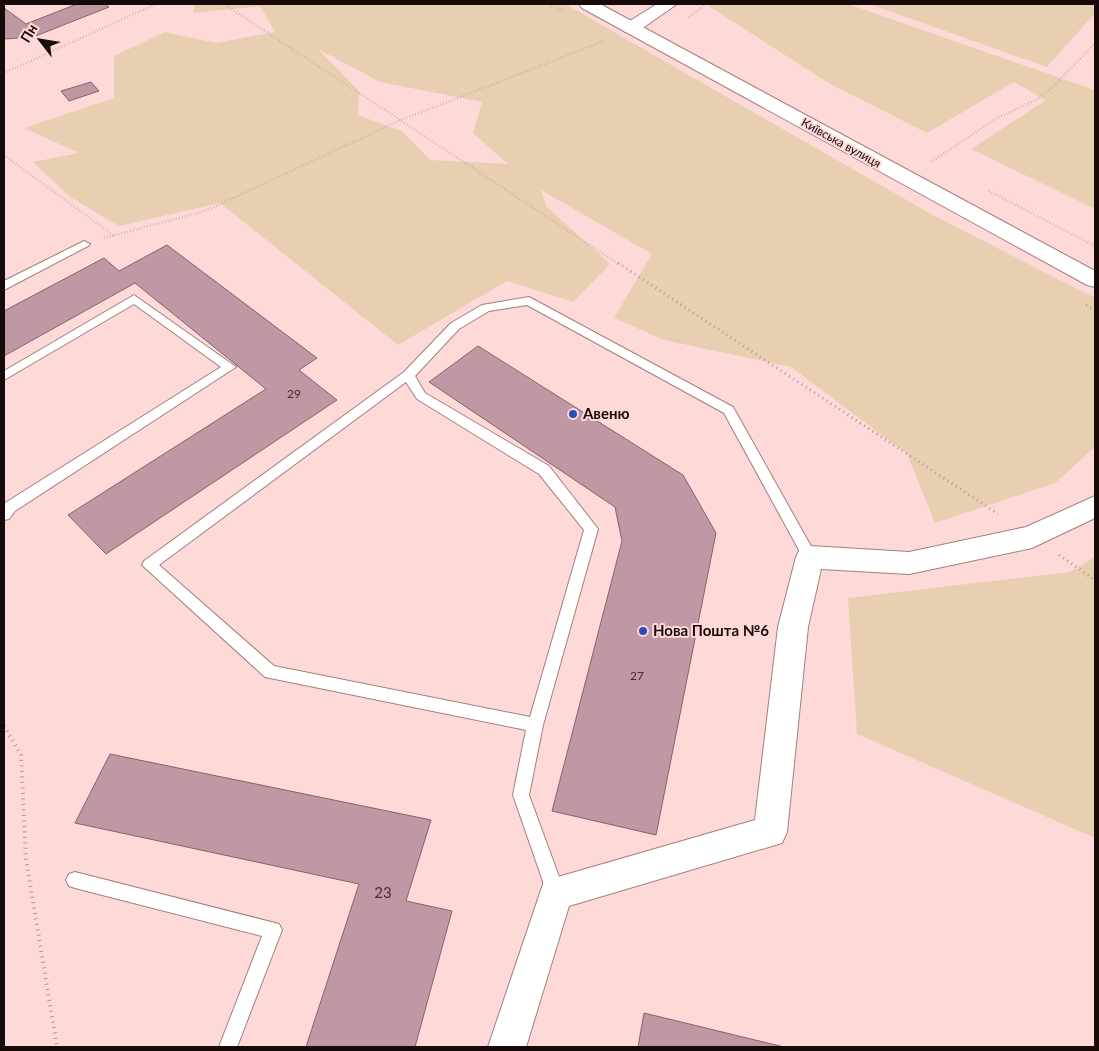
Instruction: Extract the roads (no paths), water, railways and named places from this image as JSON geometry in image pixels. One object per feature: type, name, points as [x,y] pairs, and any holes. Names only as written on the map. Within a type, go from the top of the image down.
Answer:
[{"type":"street","name":"Київська вулиця","points":[[588,4],[933,194],[1095,280]]},
{"type":"street","points":[[631,28],[668,4]]},
{"type":"street","points":[[507,1047],[556,894],[770,832],[793,627],[810,557],[909,563],[1032,537],[1095,506]]},
{"type":"lane","points":[[4,286],[84,244]]},
{"type":"lane","points":[[4,376],[134,299],[230,367],[6,508]]},
{"type":"lane","points":[[536,725],[270,672],[149,565],[408,375],[455,326],[486,308],[529,301],[729,410],[810,557]]},
{"type":"lane","points":[[408,375],[422,396],[544,470],[592,529],[536,725],[520,795],[556,894]]},
{"type":"lane","points":[[75,880],[273,930],[228,1047]]},
{"type":"place","name":"Авеню","points":[[573,414]]},
{"type":"place","name":"Нова Пошта №6","points":[[643,631]]}]
